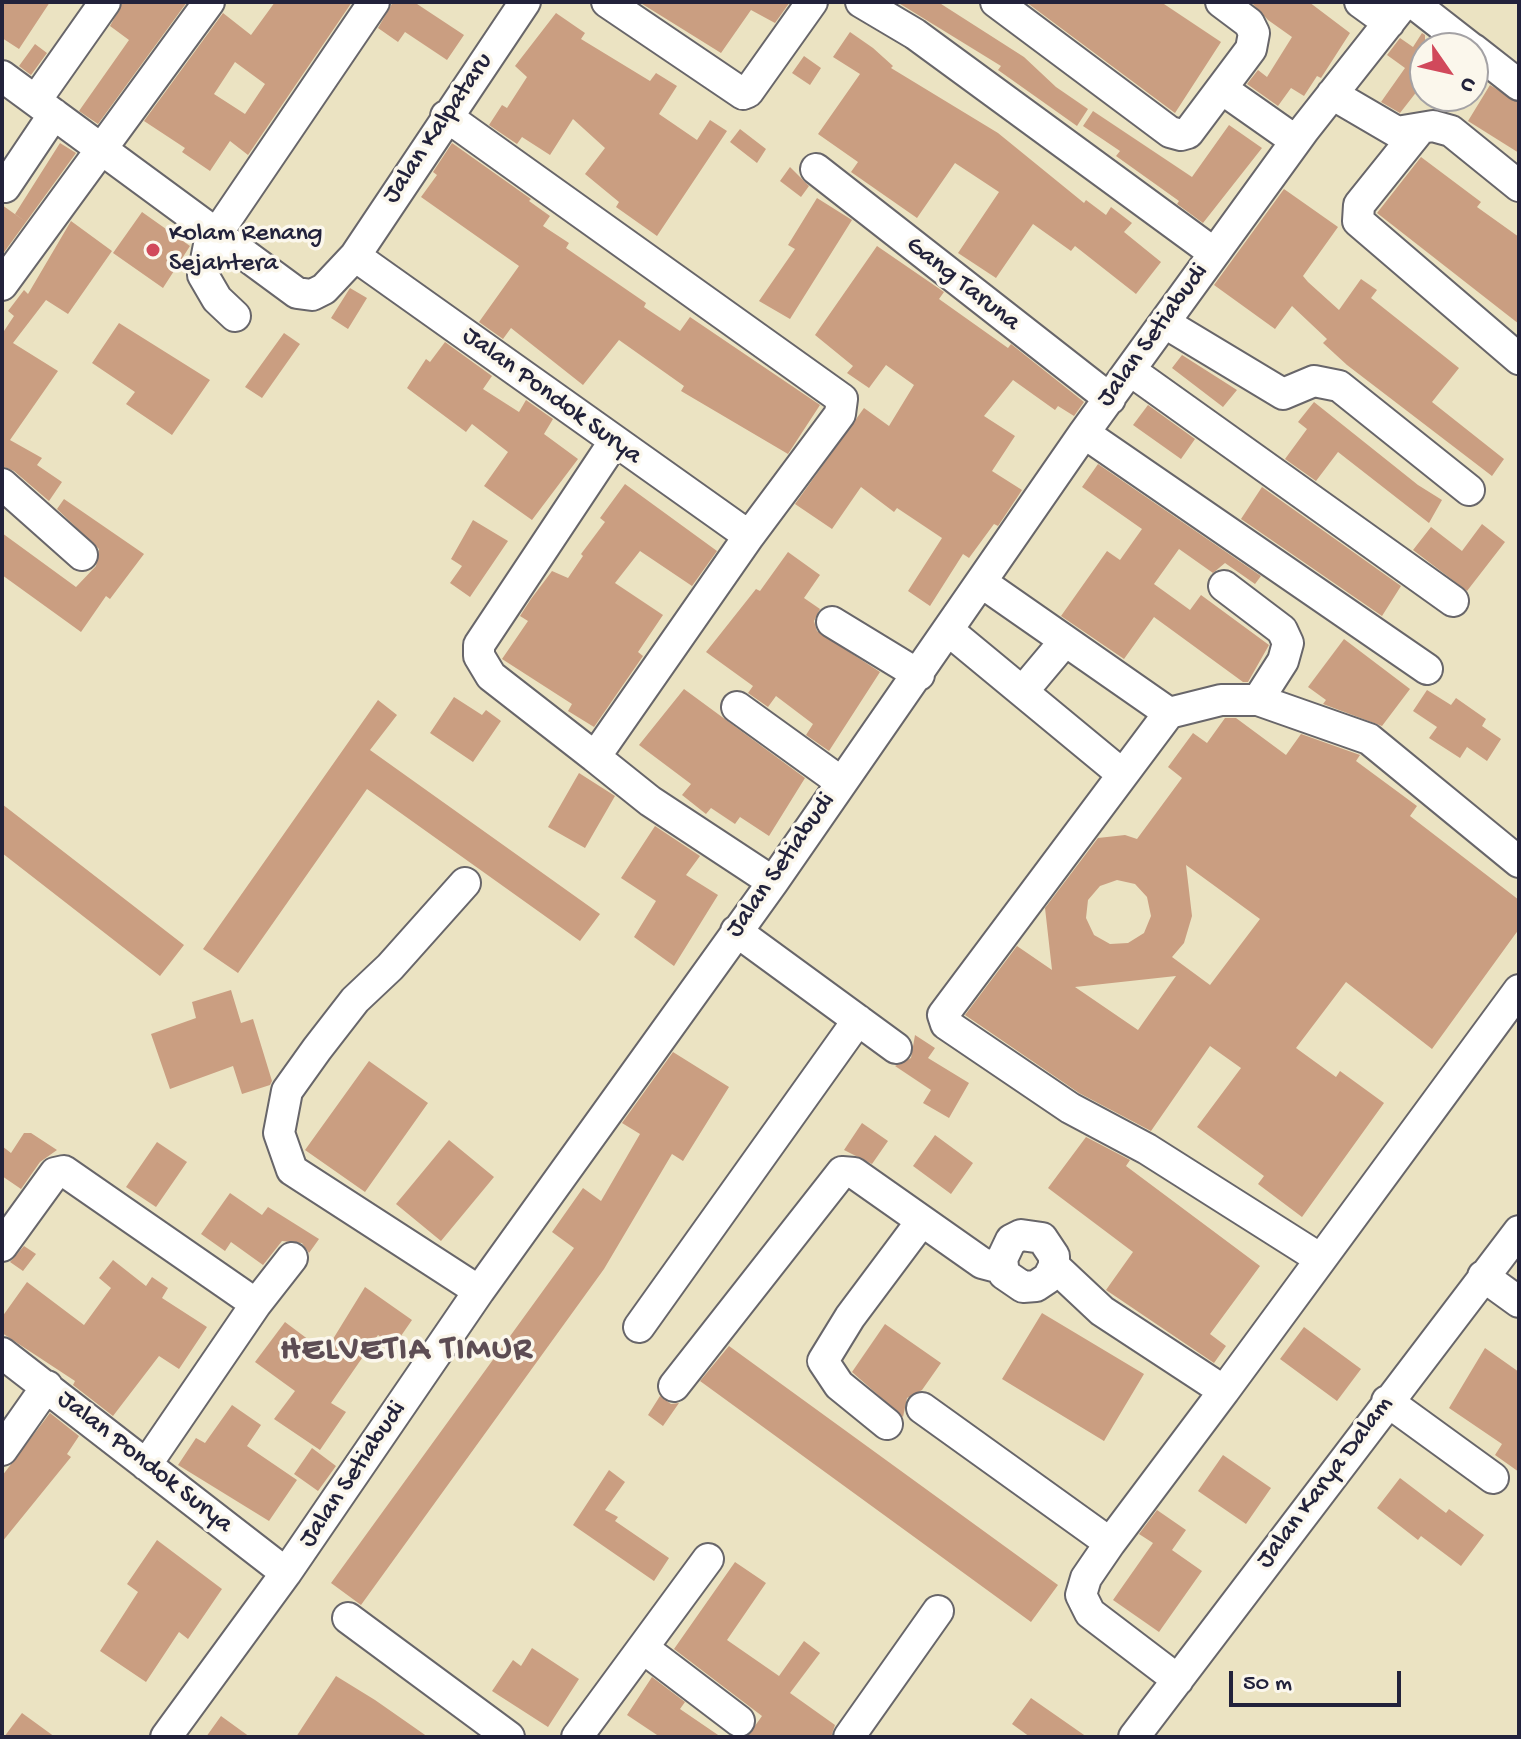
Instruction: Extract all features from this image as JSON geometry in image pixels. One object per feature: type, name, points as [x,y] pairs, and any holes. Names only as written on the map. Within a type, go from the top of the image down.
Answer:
[{"type":"street","points":[[5,187],[45,107],[105,2]]},
{"type":"street","points":[[2,285],[209,2]]},
{"type":"street","points":[[235,316],[217,299],[203,275],[203,261],[216,232],[374,2]]},
{"type":"street","name":"Jalan Kalpataru","points":[[2,76],[297,293],[312,295],[324,289],[355,256],[525,2]]},
{"type":"street","points":[[607,2],[743,94],[748,92],[812,2]]},
{"type":"street","points":[[861,2],[915,34],[1214,253]]},
{"type":"street","points":[[996,2],[1176,134],[1188,133],[1251,49],[1254,33],[1249,23],[1221,2]]},
{"type":"street","points":[[1360,2],[1397,13]]},
{"type":"street","points":[[1412,2],[1450,32]]},
{"type":"street","name":"Jalan Setiabudi","points":[[166,1737],[286,1573],[479,1291],[919,675],[1084,433],[1296,141],[1397,13]]},
{"type":"street","points":[[1489,62],[1519,85]]},
{"type":"street","points":[[1222,89],[1296,141]]},
{"type":"street","points":[[1332,94],[1397,132],[1433,126],[1451,131],[1519,186]]},
{"type":"street","points":[[446,116],[838,393],[844,405],[595,757]]},
{"type":"street","points":[[1420,129],[1359,205],[1358,221],[1519,359]]},
{"type":"street","name":"Gang Taruna","points":[[816,169],[1110,399]]},
{"type":"street","name":"Jalan Pondok Surya","points":[[355,256],[749,536]]},
{"type":"street","points":[[1165,323],[1283,394],[1314,381],[1339,386],[1469,490]]},
{"type":"street","points":[[1131,371],[1453,601]]},
{"type":"street","points":[[1084,433],[1427,669]]},
{"type":"street","points":[[614,442],[479,645],[479,656],[491,676],[650,801],[773,882]]},
{"type":"street","points":[[2,484],[82,555]]},
{"type":"street","points":[[981,582],[1169,713]]},
{"type":"street","points":[[1224,586],[1282,630],[1288,643],[1283,661],[1258,700]]},
{"type":"street","points":[[832,622],[919,675]]},
{"type":"street","points":[[949,631],[1122,774]]},
{"type":"street","points":[[1023,691],[1065,641]]},
{"type":"street","points":[[1319,1258],[1147,1149],[1070,1108],[943,1020],[1169,713],[1221,700],[1258,700],[1369,739],[1519,862]]},
{"type":"street","points":[[737,707],[841,782]]},
{"type":"street","points":[[465,883],[390,967],[355,1000],[317,1049],[287,1091],[279,1133],[292,1170],[479,1291]]},
{"type":"street","points":[[742,923],[902,1040],[858,1020],[742,923]]},
{"type":"street","points":[[1178,1680],[1090,1613],[1082,1601],[1086,1578],[1519,990]]},
{"type":"street","points":[[639,1327],[858,1020]]},
{"type":"street","points":[[2,1246],[55,1173],[64,1171],[256,1304]]},
{"type":"street","points":[[674,1386],[842,1172],[854,1173],[982,1263],[1001,1268],[1011,1281],[1023,1287],[1036,1286],[1048,1278],[1054,1266],[1102,1311],[1224,1391]]},
{"type":"street","points":[[887,1424],[839,1385],[823,1361],[850,1317],[921,1222]]},
{"type":"street","name":"Jalan Karya Dalam","points":[[1134,1737],[1519,1231]]},
{"type":"street","points":[[146,1465],[256,1304],[292,1258]]},
{"type":"street","points":[[1483,1276],[1519,1302]]},
{"type":"street","name":"Jalan Pondok Surya","points":[[2,1353],[286,1573]]},
{"type":"street","points":[[2,1450],[47,1386]]},
{"type":"street","points":[[1387,1401],[1493,1478]]},
{"type":"street","points":[[922,1408],[1110,1543]]},
{"type":"street","points":[[577,1737],[708,1559]]},
{"type":"street","points":[[849,1737],[938,1611]]},
{"type":"street","points":[[348,1618],[509,1737]]},
{"type":"street","points":[[643,1648],[739,1721]]},
{"type":"building","points":[[2,2],[50,2],[19,49],[2,38]]},
{"type":"building","points":[[123,2],[187,2],[98,124],[79,111],[129,40],[110,26]]},
{"type":"building","points":[[275,2],[352,2],[248,155],[230,141],[210,171],[182,152],[185,148],[144,121],[223,13],[251,35]],"holes":[[[235,62],[265,84],[245,114],[214,94]]]},
{"type":"building","points":[[393,2],[414,2],[464,35],[447,60],[405,32],[398,42],[378,28]]},
{"type":"building","points":[[639,2],[790,2],[775,23],[751,10],[721,53]]},
{"type":"building","points":[[897,2],[938,2],[1024,57],[1056,87],[1088,109],[1077,126],[998,70],[1001,66]]},
{"type":"building","points":[[1026,2],[1161,2],[1221,42],[1175,113]]},
{"type":"building","points":[[1251,2],[1309,2],[1350,33],[1321,78],[1317,76],[1304,96],[1291,88],[1278,106],[1247,84],[1258,70],[1267,77],[1292,37],[1268,20]]},
{"type":"building","points":[[556,13],[585,33],[581,39],[650,81],[656,73],[677,86],[659,114],[697,140],[710,120],[727,131],[657,236],[616,207],[619,202],[585,174],[605,148],[573,119],[550,155],[522,137],[517,144],[489,125],[502,105],[507,108],[527,77],[515,66]]},
{"type":"building","points":[[850,32],[873,48],[893,66],[891,68],[998,133],[1084,203],[1086,200],[1106,215],[1111,207],[1132,223],[1124,232],[1161,262],[1136,294],[1075,246],[1071,251],[1033,224],[996,278],[958,253],[999,192],[955,163],[917,218],[851,172],[858,162],[818,134],[860,74],[833,57]]},
{"type":"building","points":[[1400,38],[1409,44],[1409,101],[1400,113],[1381,102],[1405,68],[1387,55]]},
{"type":"building","points":[[35,44],[47,53],[31,75],[19,66]]},
{"type":"building","points":[[804,56],[821,68],[810,85],[792,73]]},
{"type":"building","points":[[1489,87],[1519,103],[1519,153],[1468,121],[1474,112],[1489,112]]},
{"type":"building","points":[[1093,111],[1192,177],[1229,125],[1262,148],[1203,223],[1177,204],[1179,201],[1116,156],[1120,151],[1083,126]]},
{"type":"building","points":[[740,129],[766,149],[757,163],[730,142]]},
{"type":"building","points":[[60,143],[76,153],[26,222],[15,214]]},
{"type":"building","points":[[452,143],[531,199],[529,201],[550,216],[543,226],[569,243],[566,248],[646,303],[644,307],[680,331],[690,317],[820,405],[788,454],[681,391],[684,386],[619,340],[583,385],[511,328],[503,339],[479,322],[519,266],[421,197],[437,175],[433,172]]},
{"type":"building","points":[[1421,157],[1481,202],[1477,207],[1519,237],[1519,324],[1377,213]]},
{"type":"building","points":[[790,167],[809,186],[801,197],[780,181]]},
{"type":"building","points":[[1284,189],[1338,227],[1303,276],[1308,282],[1339,310],[1361,279],[1377,290],[1371,298],[1459,368],[1432,402],[1504,459],[1492,476],[1347,365],[1323,343],[1327,339],[1292,306],[1275,329],[1214,285]]},
{"type":"building","points":[[817,198],[852,220],[790,319],[759,301],[795,249],[788,245]]},
{"type":"building","points":[[2,205],[26,222],[2,255]]},
{"type":"building","name":"Kolam Renang Sejahtera","points":[[142,212],[190,246],[163,288],[113,253]]},
{"type":"building","points":[[71,221],[112,251],[68,314],[46,300],[13,343],[58,371],[10,440],[42,458],[37,465],[62,482],[49,501],[14,471],[2,466],[2,334],[14,316],[8,311],[24,290],[28,294]]},
{"type":"building","points":[[877,246],[944,292],[939,299],[1008,348],[1011,344],[1084,402],[1074,416],[1058,406],[1055,410],[1013,380],[984,416],[1015,436],[992,471],[1022,490],[998,526],[994,524],[969,558],[963,554],[930,606],[908,591],[942,538],[897,508],[894,512],[861,487],[832,529],[795,504],[864,408],[889,426],[914,385],[886,365],[869,388],[847,373],[853,366],[815,335]]},
{"type":"building","points":[[350,288],[367,298],[348,329],[331,318]]},
{"type":"building","points":[[119,323],[210,380],[172,435],[126,404],[135,392],[92,363]]},
{"type":"building","points":[[284,333],[300,344],[262,398],[245,387]]},
{"type":"building","points":[[445,342],[492,376],[483,389],[519,412],[526,400],[553,419],[544,434],[578,459],[532,520],[484,486],[508,452],[472,424],[466,432],[407,388],[426,359],[430,362]]},
{"type":"building","points":[[1182,355],[1237,390],[1223,407],[1172,368]]},
{"type":"building","points":[[1314,402],[1418,485],[1442,500],[1429,523],[1338,452],[1316,481],[1285,459],[1307,429],[1298,422]]},
{"type":"building","points":[[1148,405],[1195,439],[1181,459],[1133,425]]},
{"type":"building","points":[[1098,464],[1261,576],[1255,584],[1225,563],[1213,573],[1179,549],[1154,584],[1190,610],[1201,595],[1269,645],[1248,682],[1243,682],[1154,617],[1124,659],[1061,616],[1107,551],[1120,560],[1142,529],[1082,487]]},
{"type":"building","points":[[625,484],[717,551],[692,586],[640,551],[615,583],[663,615],[638,652],[643,656],[594,727],[568,711],[572,704],[502,659],[528,621],[520,616],[531,599],[552,571],[568,578],[605,522],[600,518]]},
{"type":"building","points":[[1262,487],[1401,586],[1382,616],[1241,519]]},
{"type":"building","points":[[64,499],[144,554],[110,599],[106,596],[81,632],[2,575],[2,533],[76,587],[96,566],[99,549],[57,509]]},
{"type":"building","points":[[473,520],[508,541],[470,597],[450,583],[462,566],[451,559]]},
{"type":"building","points":[[1482,524],[1505,542],[1467,591],[1413,550],[1431,527],[1462,551]]},
{"type":"building","points":[[788,552],[820,575],[804,598],[820,609],[814,621],[817,631],[880,672],[829,751],[806,735],[813,724],[776,696],[768,707],[748,693],[753,686],[706,652],[756,589],[760,591]]},
{"type":"building","points":[[1344,639],[1410,689],[1382,726],[1323,704],[1326,700],[1308,687]]},
{"type":"building","points":[[684,689],[805,778],[769,836],[740,817],[735,824],[711,808],[706,814],[682,795],[691,784],[639,745]]},
{"type":"building","points":[[1427,690],[1451,705],[1456,698],[1486,719],[1482,726],[1501,739],[1487,761],[1467,747],[1460,758],[1429,738],[1437,727],[1413,711]]},
{"type":"building","points":[[454,697],[482,715],[486,710],[501,721],[473,762],[430,733]]},
{"type":"building","points":[[378,700],[397,715],[370,750],[600,914],[580,941],[367,789],[238,973],[203,949]]},
{"type":"building","points":[[1225,718],[1236,718],[1286,755],[1301,734],[1360,755],[1356,761],[1417,806],[1410,816],[1519,900],[1519,929],[1432,1049],[1346,982],[1296,1048],[1336,1077],[1340,1071],[1384,1103],[1302,1217],[1258,1184],[1264,1176],[1197,1127],[1241,1068],[1210,1046],[1151,1131],[1079,1093],[965,1015],[1017,946],[1052,970],[1045,908],[1098,838],[1125,835],[1137,839],[1182,778],[1168,767],[1193,733],[1207,743]],"holes":[[[1186,865],[1260,919],[1210,985],[1172,957],[1184,943],[1192,916]],[[1117,880],[1135,884],[1147,897],[1151,916],[1144,933],[1128,943],[1110,944],[1094,935],[1086,918],[1088,900],[1100,886]],[[1176,976],[1138,1030],[1075,987]]]},
{"type":"building","points":[[579,773],[615,796],[585,848],[548,827]]},
{"type":"building","points":[[2,804],[184,945],[160,976],[2,853]]},
{"type":"building","points":[[655,826],[700,856],[686,875],[718,895],[674,966],[634,937],[656,901],[621,878]]},
{"type":"building","points":[[231,990],[241,1023],[253,1019],[272,1081],[270,1085],[242,1094],[233,1066],[170,1089],[151,1034],[196,1018],[192,1002]]},
{"type":"building","points":[[915,1035],[935,1048],[928,1058],[969,1083],[949,1118],[923,1103],[931,1090],[895,1066],[911,1058]]},
{"type":"building","points":[[673,1052],[729,1087],[683,1161],[672,1154],[604,1269],[361,1605],[331,1583],[574,1248],[552,1232],[583,1188],[601,1201],[640,1134],[622,1123]]},
{"type":"building","points":[[369,1061],[428,1103],[365,1192],[305,1150]]},
{"type":"building","points":[[862,1123],[888,1141],[872,1164],[844,1150]]},
{"type":"building","points":[[24,1133],[31,1133],[57,1150],[40,1162],[21,1189],[2,1176],[2,1146],[11,1153]]},
{"type":"building","points":[[935,1135],[973,1163],[951,1194],[913,1166]]},
{"type":"building","points":[[1086,1137],[1130,1160],[1126,1166],[1260,1266],[1210,1334],[1226,1346],[1214,1363],[1106,1290],[1133,1252],[1048,1188]]},
{"type":"building","points":[[449,1140],[494,1177],[441,1241],[396,1204]]},
{"type":"building","points":[[157,1142],[187,1162],[156,1207],[126,1187]]},
{"type":"building","points":[[230,1193],[262,1215],[268,1207],[319,1239],[309,1253],[302,1243],[282,1241],[263,1265],[231,1242],[225,1251],[201,1234]]},
{"type":"building","points":[[24,1246],[36,1254],[23,1271],[10,1262]]},
{"type":"building","points":[[113,1260],[146,1286],[152,1277],[168,1288],[162,1298],[207,1327],[179,1369],[159,1356],[113,1416],[73,1385],[75,1381],[2,1333],[2,1317],[27,1282],[84,1325],[111,1288],[99,1278]]},
{"type":"building","points":[[365,1287],[412,1320],[394,1346],[378,1335],[331,1403],[346,1412],[320,1450],[274,1419],[295,1391],[255,1362],[285,1322],[325,1352]]},
{"type":"building","points":[[1042,1313],[1144,1374],[1104,1441],[1002,1379]]},
{"type":"building","points":[[885,1324],[941,1363],[922,1390],[907,1398],[903,1417],[852,1372]]},
{"type":"building","points":[[1304,1327],[1361,1369],[1337,1401],[1280,1359]]},
{"type":"building","points":[[729,1346],[1058,1585],[1031,1622],[700,1381]]},
{"type":"building","points":[[1485,1348],[1519,1372],[1519,1472],[1495,1455],[1502,1444],[1449,1408]]},
{"type":"building","points":[[660,1396],[671,1404],[679,1403],[663,1426],[648,1415]]},
{"type":"building","points":[[232,1405],[261,1425],[247,1446],[297,1480],[269,1521],[178,1465],[196,1438],[205,1443]]},
{"type":"building","points":[[50,1413],[79,1436],[67,1454],[71,1457],[2,1542],[2,1476]]},
{"type":"building","points":[[312,1448],[336,1466],[318,1491],[294,1474]]},
{"type":"building","points":[[1223,1455],[1271,1488],[1246,1524],[1198,1491]]},
{"type":"building","points":[[609,1470],[625,1482],[605,1510],[618,1517],[615,1521],[669,1558],[654,1581],[573,1525]]},
{"type":"building","points":[[1400,1478],[1446,1513],[1449,1509],[1484,1535],[1461,1566],[1421,1536],[1418,1540],[1377,1508]]},
{"type":"building","points":[[1157,1510],[1186,1530],[1172,1550],[1202,1571],[1159,1632],[1113,1600],[1153,1543],[1139,1534]]},
{"type":"building","points":[[157,1540],[222,1589],[188,1639],[179,1632],[146,1682],[100,1651],[138,1592],[127,1584]]},
{"type":"building","points":[[735,1562],[766,1583],[727,1640],[779,1676],[804,1641],[820,1653],[790,1693],[835,1725],[831,1737],[747,1737],[762,1716],[674,1649]]},
{"type":"building","points":[[532,1648],[579,1679],[548,1727],[492,1691],[513,1660],[521,1666]]},
{"type":"building","points":[[336,1676],[375,1700],[428,1737],[296,1737]]},
{"type":"building","points":[[652,1677],[685,1702],[680,1709],[721,1737],[660,1737],[627,1715]]},
{"type":"building","points":[[1031,1698],[1087,1737],[1030,1737],[1012,1724]]},
{"type":"building","points":[[22,1713],[55,1737],[4,1737]]},
{"type":"building","points":[[221,1716],[250,1737],[206,1737]]},
{"type":"place","name":"Kolam Renang Sejahtera","points":[[153,250]]},
{"type":"district","name":"HELVETIA TIMUR","points":[[407,1352]]}]
